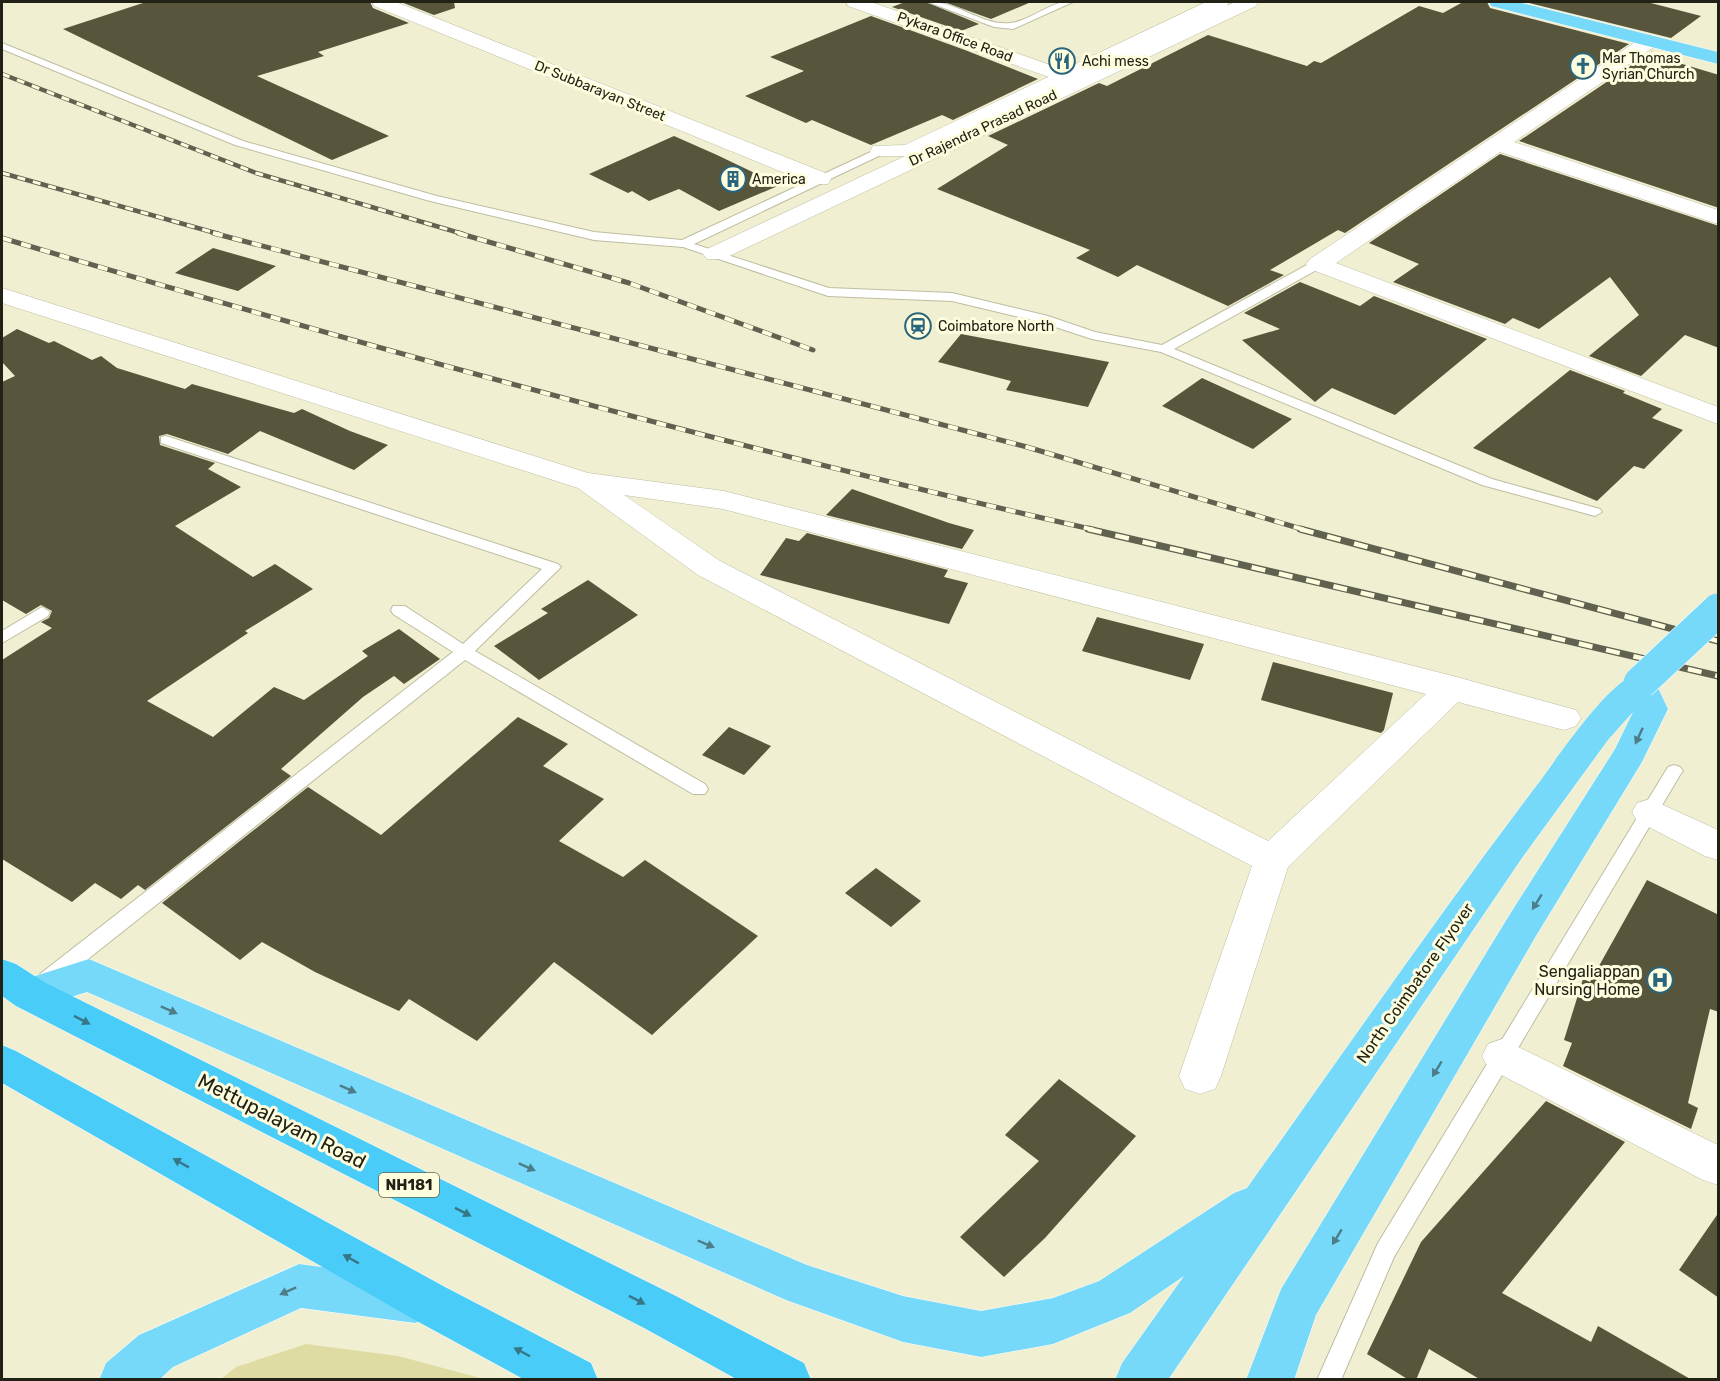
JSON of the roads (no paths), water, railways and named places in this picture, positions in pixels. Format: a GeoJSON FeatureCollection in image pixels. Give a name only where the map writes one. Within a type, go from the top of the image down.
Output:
{"type":"FeatureCollection","features":[{"type":"Feature","properties":{"kind":"highway","name":"Mettupalayam Road"},"geometry":{"type":"LineString","coordinates":[[16,984],[660,1312],[787,1380]]}},
{"type":"Feature","properties":{"kind":"highway"},"geometry":{"type":"LineString","coordinates":[[2,1063],[429,1302],[574,1380]]}},
{"type":"Feature","properties":{"kind":"main road"},"geometry":{"type":"LineString","coordinates":[[1498,2],[1719,58]]}},
{"type":"Feature","properties":{"kind":"main road","name":"North Coimbatore Flyover"},"geometry":{"type":"LineString","coordinates":[[1139,1380],[1509,848],[1596,731],[1640,682],[1719,610]]}},
{"type":"Feature","properties":{"kind":"main road"},"geometry":{"type":"LineString","coordinates":[[1270,1380],[1297,1305],[1523,925],[1630,753],[1652,709],[1640,682]]}},
{"type":"Feature","properties":{"kind":"main road"},"geometry":{"type":"LineString","coordinates":[[16,984],[89,975],[802,1285],[903,1319],[981,1334],[1053,1321],[1114,1297],[1265,1197]]}},
{"type":"Feature","properties":{"kind":"main road"},"geometry":{"type":"LineString","coordinates":[[123,1380],[156,1351],[299,1287],[429,1302]]}},
{"type":"Feature","properties":{"kind":"street","name":"Dr Subbarayan Street"},"geometry":{"type":"LineString","coordinates":[[381,2],[820,179]]}},
{"type":"Feature","properties":{"kind":"street","name":"Pykara Office Road"},"geometry":{"type":"LineString","coordinates":[[855,2],[1061,75]]}},
{"type":"Feature","properties":{"kind":"street"},"geometry":{"type":"LineString","coordinates":[[881,151],[909,151],[1200,2]]}},
{"type":"Feature","properties":{"kind":"street"},"geometry":{"type":"LineString","coordinates":[[1061,75],[1220,2]]}},
{"type":"Feature","properties":{"kind":"street","name":"Dr Rajendra Prasad Road"},"geometry":{"type":"LineString","coordinates":[[715,254],[1249,2]]}},
{"type":"Feature","properties":{"kind":"street"},"geometry":{"type":"LineString","coordinates":[[1318,264],[1650,41]]}},
{"type":"Feature","properties":{"kind":"street"},"geometry":{"type":"LineString","coordinates":[[1498,144],[1719,217]]}},
{"type":"Feature","properties":{"kind":"street"},"geometry":{"type":"LineString","coordinates":[[1318,264],[1719,416]]}},
{"type":"Feature","properties":{"kind":"street"},"geometry":{"type":"LineString","coordinates":[[2,295],[584,481],[724,500],[1453,687],[1564,718]]}},
{"type":"Feature","properties":{"kind":"street"},"geometry":{"type":"LineString","coordinates":[[584,481],[709,568],[1272,860]]}},
{"type":"Feature","properties":{"kind":"street"},"geometry":{"type":"LineString","coordinates":[[1200,1076],[1272,860],[1453,687]]}},
{"type":"Feature","properties":{"kind":"street"},"geometry":{"type":"LineString","coordinates":[[1650,812],[1719,846]]}},
{"type":"Feature","properties":{"kind":"street"},"geometry":{"type":"LineString","coordinates":[[1502,1056],[1719,1166]]}},
{"type":"Feature","properties":{"kind":"lane"},"geometry":{"type":"LineString","coordinates":[[933,2],[997,25],[1013,26],[1068,2]]}},
{"type":"Feature","properties":{"kind":"lane"},"geometry":{"type":"LineString","coordinates":[[2,46],[239,143],[434,199],[594,236],[684,244],[828,292],[952,297],[1044,319],[1092,334],[1164,349],[1487,482],[1595,512]]}},
{"type":"Feature","properties":{"kind":"lane"},"geometry":{"type":"LineString","coordinates":[[684,244],[881,151]]}},
{"type":"Feature","properties":{"kind":"lane"},"geometry":{"type":"LineString","coordinates":[[1164,349],[1318,264]]}},
{"type":"Feature","properties":{"kind":"lane"},"geometry":{"type":"LineString","coordinates":[[16,984],[464,652],[553,567],[166,440]]}},
{"type":"Feature","properties":{"kind":"lane"},"geometry":{"type":"LineString","coordinates":[[399,610],[464,652],[699,789]]}},
{"type":"Feature","properties":{"kind":"lane"},"geometry":{"type":"LineString","coordinates":[[2,638],[42,612]]}},
{"type":"Feature","properties":{"kind":"lane"},"geometry":{"type":"LineString","coordinates":[[1329,1380],[1386,1250],[1674,771]]}},
{"type":"Feature","properties":{"kind":"railway"},"geometry":{"type":"LineString","coordinates":[[2,74],[256,173],[463,234]]}},
{"type":"Feature","properties":{"kind":"railway"},"geometry":{"type":"LineString","coordinates":[[2,173],[219,234]]}},
{"type":"Feature","properties":{"kind":"railway"},"geometry":{"type":"LineString","coordinates":[[213,233],[1027,447],[1305,530]]}},
{"type":"Feature","properties":{"kind":"railway"},"geometry":{"type":"LineString","coordinates":[[458,233],[629,283],[813,350]]}},
{"type":"Feature","properties":{"kind":"railway"},"geometry":{"type":"LineString","coordinates":[[2,238],[273,318],[683,430],[1095,530]]}},
{"type":"Feature","properties":{"kind":"railway"},"geometry":{"type":"LineString","coordinates":[[1088,529],[1718,676]]}},
{"type":"Feature","properties":{"kind":"railway"},"geometry":{"type":"LineString","coordinates":[[1300,529],[1718,641]]}},
{"type":"Feature","properties":{"kind":"place","name":"Achi mess"},"geometry":{"type":"Point","coordinates":[1062,61]}},
{"type":"Feature","properties":{"kind":"place","name":"Mar Thomas Syrian Church"},"geometry":{"type":"Point","coordinates":[1583,66]}},
{"type":"Feature","properties":{"kind":"place","name":"America"},"geometry":{"type":"Point","coordinates":[733,179]}},
{"type":"Feature","properties":{"kind":"place","name":"Coimbatore North"},"geometry":{"type":"Point","coordinates":[918,326]}},
{"type":"Feature","properties":{"kind":"place","name":"Sengaliappan Nursing Home"},"geometry":{"type":"Point","coordinates":[1660,980]}}]}
